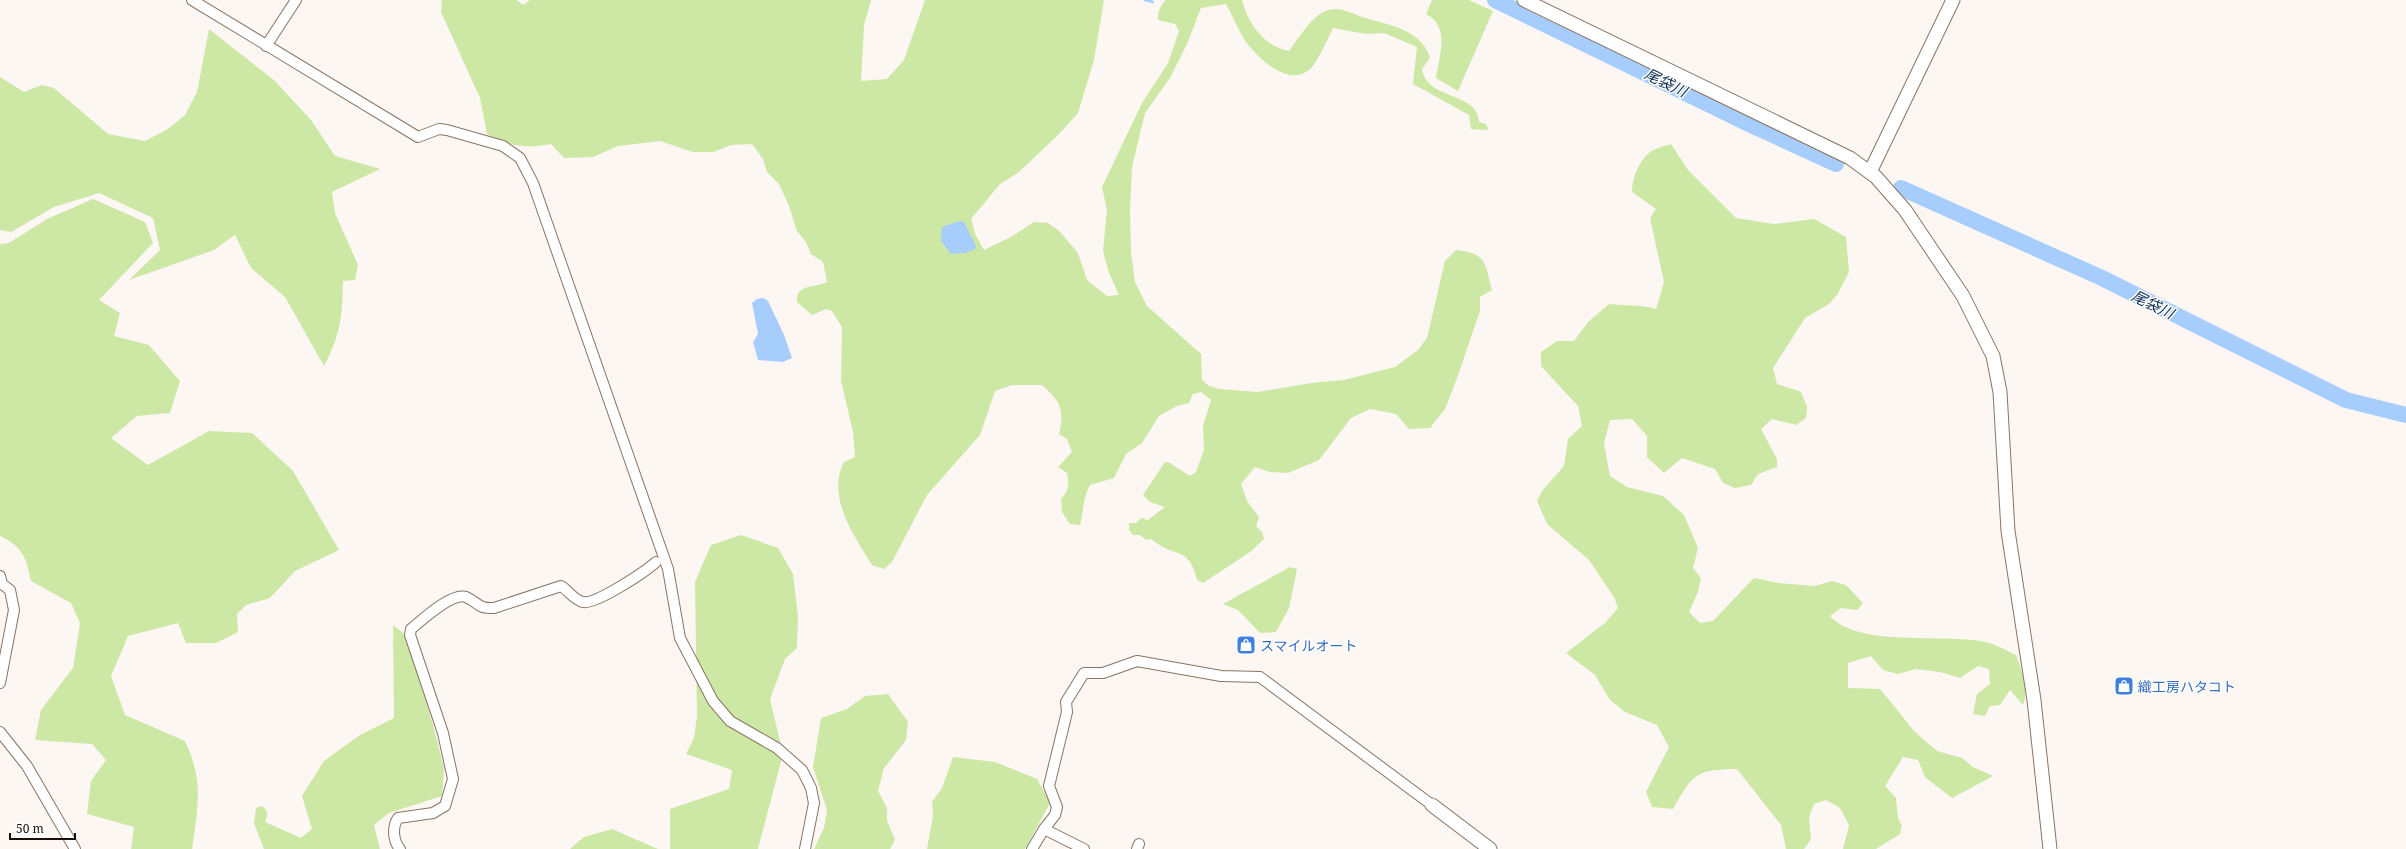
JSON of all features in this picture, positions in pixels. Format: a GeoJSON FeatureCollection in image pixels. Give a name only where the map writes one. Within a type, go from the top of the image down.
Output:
{"type":"FeatureCollection","features":[{"type":"Feature","properties":{"kind":"street"},"geometry":{"type":"LineString","coordinates":[[192,0],[418,137],[440,129],[447,130],[503,146],[520,158],[533,183],[668,570],[680,638],[713,701],[730,721],[778,748],[802,770],[811,788],[814,803],[805,849]]}},
{"type":"Feature","properties":{"kind":"street"},"geometry":{"type":"LineString","coordinates":[[266,46],[296,0]]}},
{"type":"Feature","properties":{"kind":"street"},"geometry":{"type":"LineString","coordinates":[[1524,0],[1850,158],[1870,172],[1886,187],[1905,210],[1953,280],[1981,329],[1993,356],[2000,392],[2008,531],[2034,700],[2050,849]]}},
{"type":"Feature","properties":{"kind":"street"},"geometry":{"type":"LineString","coordinates":[[1870,172],[1952,0]]}},
{"type":"Feature","properties":{"kind":"street"},"geometry":{"type":"LineString","coordinates":[[400,849],[396,844],[394,832],[394,824],[398,818],[434,813],[445,806],[452,779],[443,733],[410,635],[411,629],[432,612],[457,596],[465,597],[482,609],[494,608],[561,586],[571,592],[575,599],[585,602],[603,597],[613,589],[634,580],[656,562]]}},
{"type":"Feature","properties":{"kind":"street"},"geometry":{"type":"LineString","coordinates":[[0,576],[2,584],[10,590],[14,610],[0,683]]}},
{"type":"Feature","properties":{"kind":"street"},"geometry":{"type":"LineString","coordinates":[[1032,849],[1044,829],[1055,815],[1056,806],[1049,786],[1067,712],[1066,702],[1074,687],[1084,673],[1103,673],[1137,661],[1221,676],[1260,678],[1490,849]]}},
{"type":"Feature","properties":{"kind":"street"},"geometry":{"type":"LineString","coordinates":[[0,732],[27,766],[75,849]]}},
{"type":"Feature","properties":{"kind":"street"},"geometry":{"type":"LineString","coordinates":[[1044,829],[1077,848]]}},
{"type":"Feature","properties":{"kind":"green space"},"geometry":{"type":"Polygon","coordinates":[[[442,0],[517,0],[523,5],[530,0],[871,0],[864,25],[861,81],[887,79],[904,60],[925,0],[1104,0],[1094,60],[1078,113],[1060,133],[1019,172],[1000,184],[971,219],[975,234],[984,250],[1011,237],[1034,222],[1048,223],[1059,231],[1078,253],[1087,280],[1107,296],[1119,295],[1109,273],[1103,251],[1107,210],[1102,187],[1142,103],[1168,63],[1179,31],[1175,24],[1158,20],[1161,6],[1164,2],[1166,0],[1242,0],[1248,17],[1258,33],[1272,45],[1289,51],[1311,22],[1322,12],[1333,9],[1343,10],[1404,30],[1420,41],[1426,48],[1430,58],[1422,69],[1426,79],[1442,92],[1470,105],[1476,112],[1479,122],[1486,124],[1489,130],[1471,129],[1469,115],[1413,84],[1417,47],[1384,33],[1366,34],[1333,28],[1319,57],[1312,67],[1301,74],[1292,75],[1283,73],[1274,68],[1258,56],[1246,42],[1226,4],[1201,8],[1187,44],[1170,78],[1145,113],[1132,167],[1130,211],[1131,252],[1135,282],[1147,306],[1201,354],[1202,380],[1209,386],[1219,389],[1258,392],[1311,383],[1344,380],[1395,367],[1418,350],[1427,338],[1445,261],[1456,250],[1474,254],[1483,261],[1486,266],[1492,290],[1480,297],[1480,311],[1456,381],[1445,409],[1430,428],[1409,429],[1396,414],[1370,409],[1351,418],[1319,460],[1288,473],[1270,472],[1255,467],[1241,484],[1247,501],[1259,517],[1256,526],[1262,532],[1264,539],[1250,552],[1203,583],[1197,580],[1194,569],[1185,557],[1167,549],[1151,539],[1146,540],[1140,535],[1133,535],[1129,530],[1129,523],[1136,523],[1141,518],[1148,520],[1165,507],[1150,502],[1143,495],[1165,462],[1170,463],[1190,476],[1196,472],[1204,450],[1203,426],[1211,400],[1201,392],[1193,394],[1189,403],[1177,406],[1159,416],[1142,443],[1126,454],[1114,478],[1090,485],[1084,500],[1080,525],[1070,524],[1062,512],[1061,499],[1067,490],[1068,481],[1067,473],[1058,467],[1072,452],[1067,439],[1059,434],[1061,425],[1060,406],[1042,385],[1012,385],[995,391],[980,435],[927,495],[892,562],[884,569],[872,565],[850,529],[840,502],[838,488],[839,475],[844,462],[855,457],[853,432],[841,381],[842,327],[832,311],[826,309],[812,315],[797,302],[797,296],[803,289],[827,282],[823,262],[811,254],[806,242],[797,231],[789,206],[779,184],[767,172],[763,159],[752,144],[731,145],[713,152],[693,152],[660,141],[618,146],[593,157],[564,158],[551,144],[525,146],[510,144],[495,138],[487,134],[480,98],[441,12],[442,0]]]}},
{"type":"Feature","properties":{"kind":"green space"},"geometry":{"type":"Polygon","coordinates":[[[1432,0],[1469,0],[1493,11],[1458,91],[1436,78],[1442,43],[1439,26],[1426,14],[1432,0]]]}},
{"type":"Feature","properties":{"kind":"green space"},"geometry":{"type":"Polygon","coordinates":[[[209,29],[275,81],[311,120],[335,156],[380,169],[332,192],[335,213],[358,265],[355,280],[343,281],[340,325],[330,355],[324,366],[285,297],[251,268],[235,235],[214,250],[129,280],[160,250],[153,218],[99,193],[54,207],[11,232],[0,230],[0,77],[24,92],[42,85],[54,88],[108,134],[145,141],[168,129],[185,115],[197,92],[209,29]]]}},
{"type":"Feature","properties":{"kind":"green space"},"geometry":{"type":"Polygon","coordinates":[[[1671,144],[1688,170],[1736,218],[1774,224],[1814,219],[1846,237],[1849,272],[1837,295],[1829,304],[1805,318],[1773,368],[1777,384],[1801,392],[1807,407],[1806,418],[1796,425],[1772,419],[1761,429],[1777,459],[1777,467],[1758,474],[1751,485],[1735,488],[1723,483],[1715,469],[1682,458],[1664,473],[1647,457],[1647,436],[1632,419],[1610,420],[1604,443],[1610,476],[1627,487],[1663,496],[1684,515],[1698,548],[1693,568],[1701,578],[1698,592],[1689,612],[1700,623],[1713,621],[1754,578],[1778,583],[1815,586],[1832,581],[1846,585],[1863,603],[1857,610],[1841,608],[1830,616],[1843,626],[1861,632],[1881,636],[1968,640],[1989,643],[2016,655],[2022,674],[2025,686],[2025,699],[2023,705],[2010,690],[2000,705],[1990,706],[1985,716],[1973,714],[1977,694],[1990,684],[1989,669],[1978,666],[1960,678],[1940,672],[1916,669],[1898,674],[1883,670],[1871,656],[1848,663],[1848,688],[1880,689],[1915,732],[1937,751],[1962,758],[1973,767],[1993,776],[1952,798],[1925,777],[1918,760],[1903,757],[1885,786],[1896,798],[1898,818],[1902,826],[1900,834],[1876,849],[1843,849],[1849,825],[1840,808],[1826,800],[1814,804],[1809,817],[1811,839],[1804,849],[1786,849],[1781,825],[1737,769],[1712,771],[1697,776],[1691,781],[1673,809],[1652,807],[1646,792],[1669,747],[1657,725],[1625,712],[1610,700],[1595,675],[1566,653],[1605,623],[1618,608],[1614,597],[1589,560],[1547,524],[1537,501],[1542,491],[1564,466],[1568,439],[1582,426],[1578,406],[1541,366],[1541,352],[1557,341],[1574,341],[1588,322],[1609,304],[1650,307],[1656,309],[1664,282],[1650,218],[1656,209],[1632,192],[1632,187],[1637,170],[1646,156],[1655,149],[1671,144]]]}},
{"type":"Feature","properties":{"kind":"green space"},"geometry":{"type":"Polygon","coordinates":[[[93,199],[145,222],[153,243],[99,300],[120,313],[114,336],[149,345],[180,381],[170,413],[137,416],[111,438],[148,465],[209,431],[252,433],[293,471],[339,550],[295,571],[270,598],[246,605],[237,614],[238,632],[216,643],[186,643],[178,623],[128,636],[111,676],[125,715],[185,741],[195,769],[198,794],[192,849],[131,849],[134,827],[87,814],[91,781],[106,760],[92,744],[35,740],[41,710],[73,668],[80,623],[71,603],[31,581],[25,559],[19,549],[14,544],[0,536],[0,244],[9,243],[47,219],[93,199]]]}},
{"type":"Feature","properties":{"kind":"green space"},"geometry":{"type":"Polygon","coordinates":[[[741,535],[778,548],[793,574],[798,616],[797,648],[785,659],[770,699],[783,754],[758,849],[670,849],[670,809],[729,789],[732,770],[686,754],[694,738],[697,716],[695,582],[711,545],[741,535]]]}},
{"type":"Feature","properties":{"kind":"green space"},"geometry":{"type":"Polygon","coordinates":[[[1290,567],[1297,569],[1289,608],[1276,632],[1260,633],[1238,610],[1223,604],[1290,567]]]}},
{"type":"Feature","properties":{"kind":"green space"},"geometry":{"type":"Polygon","coordinates":[[[393,625],[407,636],[434,729],[444,768],[442,796],[389,813],[374,825],[380,849],[264,849],[254,823],[256,808],[262,806],[267,811],[265,822],[301,838],[312,829],[302,796],[324,761],[360,735],[394,718],[393,625]]]}},
{"type":"Feature","properties":{"kind":"green space"},"geometry":{"type":"Polygon","coordinates":[[[888,694],[908,722],[906,740],[884,768],[878,791],[887,808],[887,820],[895,840],[890,849],[814,849],[824,828],[827,810],[813,767],[821,718],[847,709],[865,696],[888,694]]]}},
{"type":"Feature","properties":{"kind":"green space"},"geometry":{"type":"Polygon","coordinates":[[[953,757],[995,762],[1037,779],[1050,803],[1025,849],[927,849],[933,816],[932,802],[942,788],[953,757]]]}},
{"type":"Feature","properties":{"kind":"green space"},"geometry":{"type":"Polygon","coordinates":[[[612,829],[658,849],[570,849],[584,837],[612,829]]]}},
{"type":"Feature","properties":{"kind":"water"},"geometry":{"type":"Polygon","coordinates":[[[960,221],[964,222],[976,246],[975,249],[965,253],[951,254],[941,241],[942,227],[960,221]]]}},
{"type":"Feature","properties":{"kind":"water"},"geometry":{"type":"Polygon","coordinates":[[[763,298],[768,301],[784,335],[792,358],[783,362],[758,360],[753,342],[758,334],[752,303],[757,299],[763,298]]]}},
{"type":"Feature","properties":{"kind":"waterway"},"geometry":{"type":"LineString","coordinates":[[1145,0],[1153,2]]}},
{"type":"Feature","properties":{"kind":"waterway","name":"尾袋川"},"geometry":{"type":"LineString","coordinates":[[1495,0],[1751,125],[1836,164]]}},
{"type":"Feature","properties":{"kind":"waterway","name":"尾袋川"},"geometry":{"type":"LineString","coordinates":[[1901,188],[2102,278],[2346,400],[2406,415]]}},
{"type":"Feature","properties":{"kind":"place","name":"スマイルオート"},"geometry":{"type":"Point","coordinates":[1246,645]}},
{"type":"Feature","properties":{"kind":"place","name":"織工房ハタコト"},"geometry":{"type":"Point","coordinates":[2124,686]}}]}
